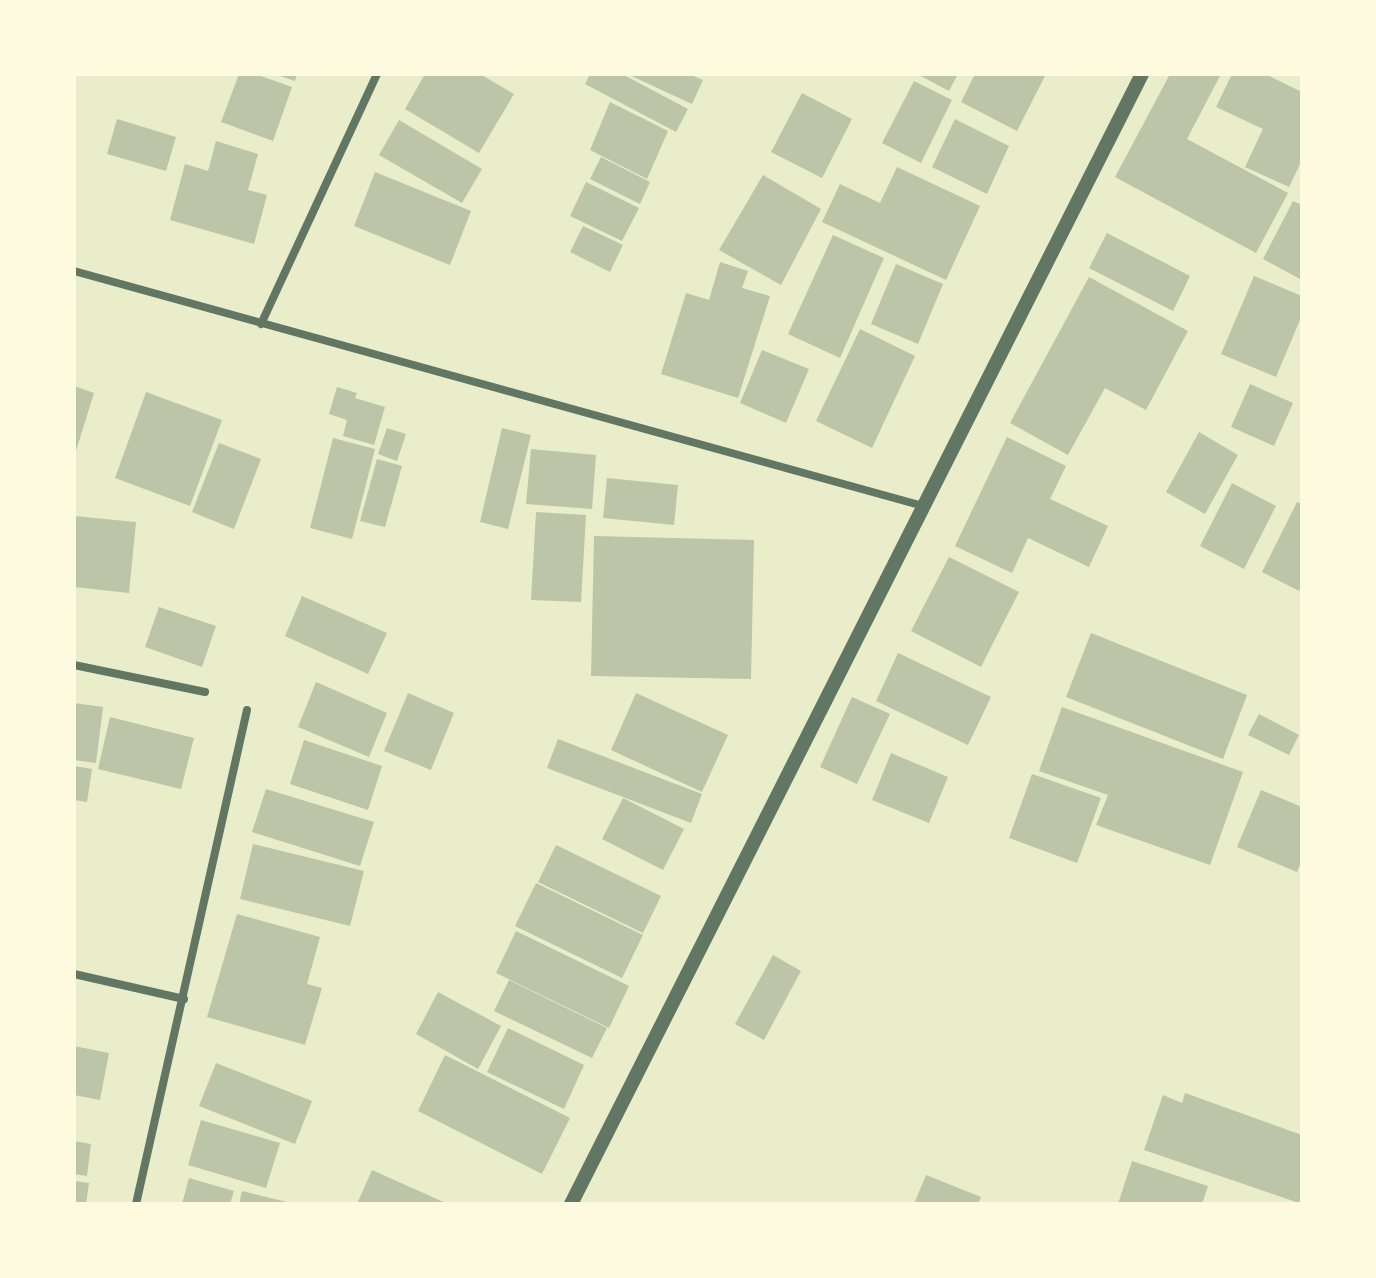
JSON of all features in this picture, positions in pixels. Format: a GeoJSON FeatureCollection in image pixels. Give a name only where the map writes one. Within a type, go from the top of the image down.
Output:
{"type":"FeatureCollection","features":[{"type":"Feature","properties":{"kind":"street"},"geometry":{"type":"LineString","coordinates":[[261,324],[377,74]]}},
{"type":"Feature","properties":{"kind":"street"},"geometry":{"type":"LineString","coordinates":[[571,1204],[1142,74]]}},
{"type":"Feature","properties":{"kind":"street"},"geometry":{"type":"LineString","coordinates":[[74,271],[923,506]]}},
{"type":"Feature","properties":{"kind":"street"},"geometry":{"type":"LineString","coordinates":[[74,665],[205,692]]}},
{"type":"Feature","properties":{"kind":"street"},"geometry":{"type":"LineString","coordinates":[[136,1204],[247,710]]}},
{"type":"Feature","properties":{"kind":"street"},"geometry":{"type":"LineString","coordinates":[[74,974],[184,999]]}},
{"type":"Feature","properties":{"kind":"building"},"geometry":{"type":"Polygon","coordinates":[[[239,74],[255,74],[292,87],[273,141],[221,122],[239,74]]]}},
{"type":"Feature","properties":{"kind":"building"},"geometry":{"type":"Polygon","coordinates":[[[274,74],[297,74],[295,81],[274,74]]]}},
{"type":"Feature","properties":{"kind":"building"},"geometry":{"type":"Polygon","coordinates":[[[425,74],[480,74],[514,94],[479,153],[405,109],[425,74]]]}},
{"type":"Feature","properties":{"kind":"building"},"geometry":{"type":"Polygon","coordinates":[[[590,74],[622,74],[688,109],[676,132],[585,84],[590,74]]]}},
{"type":"Feature","properties":{"kind":"building"},"geometry":{"type":"Polygon","coordinates":[[[627,74],[689,74],[703,80],[692,104],[627,74]]]}},
{"type":"Feature","properties":{"kind":"building"},"geometry":{"type":"Polygon","coordinates":[[[917,74],[958,74],[949,91],[917,74]]]}},
{"type":"Feature","properties":{"kind":"building"},"geometry":{"type":"Polygon","coordinates":[[[975,74],[1046,74],[1017,131],[961,102],[975,74]]]}},
{"type":"Feature","properties":{"kind":"building"},"geometry":{"type":"Polygon","coordinates":[[[1170,74],[1221,74],[1187,139],[1288,193],[1256,253],[1115,177],[1170,74]]]}},
{"type":"Feature","properties":{"kind":"building"},"geometry":{"type":"Polygon","coordinates":[[[1232,74],[1265,74],[1302,92],[1302,160],[1289,187],[1245,167],[1263,129],[1216,107],[1232,74]]]}},
{"type":"Feature","properties":{"kind":"building"},"geometry":{"type":"Polygon","coordinates":[[[914,81],[952,100],[921,163],[882,143],[914,81]]]}},
{"type":"Feature","properties":{"kind":"building"},"geometry":{"type":"Polygon","coordinates":[[[802,93],[852,119],[822,178],[771,152],[802,93]]]}},
{"type":"Feature","properties":{"kind":"building"},"geometry":{"type":"Polygon","coordinates":[[[610,102],[668,131],[647,179],[590,150],[610,102]]]}},
{"type":"Feature","properties":{"kind":"building"},"geometry":{"type":"Polygon","coordinates":[[[117,119],[176,137],[166,171],[107,154],[117,119]]]}},
{"type":"Feature","properties":{"kind":"building"},"geometry":{"type":"Polygon","coordinates":[[[955,119],[1009,146],[987,194],[932,167],[955,119]]]}},
{"type":"Feature","properties":{"kind":"building"},"geometry":{"type":"Polygon","coordinates":[[[399,120],[482,169],[462,203],[379,155],[399,120]]]}},
{"type":"Feature","properties":{"kind":"building"},"geometry":{"type":"Polygon","coordinates":[[[216,141],[258,154],[248,190],[267,195],[254,244],[170,220],[185,164],[208,171],[216,141]]]}},
{"type":"Feature","properties":{"kind":"building"},"geometry":{"type":"Polygon","coordinates":[[[601,157],[650,182],[640,204],[590,179],[601,157]]]}},
{"type":"Feature","properties":{"kind":"building"},"geometry":{"type":"Polygon","coordinates":[[[897,167],[980,206],[946,280],[822,222],[840,184],[880,203],[897,167]]]}},
{"type":"Feature","properties":{"kind":"building"},"geometry":{"type":"Polygon","coordinates":[[[375,172],[471,211],[450,265],[354,226],[375,172]]]}},
{"type":"Feature","properties":{"kind":"building"},"geometry":{"type":"Polygon","coordinates":[[[763,175],[821,209],[781,285],[719,250],[763,175]]]}},
{"type":"Feature","properties":{"kind":"building"},"geometry":{"type":"Polygon","coordinates":[[[586,182],[639,208],[622,241],[570,216],[586,182]]]}},
{"type":"Feature","properties":{"kind":"building"},"geometry":{"type":"Polygon","coordinates":[[[1293,201],[1302,205],[1302,280],[1263,259],[1293,201]]]}},
{"type":"Feature","properties":{"kind":"building"},"geometry":{"type":"Polygon","coordinates":[[[583,226],[623,245],[610,272],[570,252],[583,226]]]}},
{"type":"Feature","properties":{"kind":"building"},"geometry":{"type":"Polygon","coordinates":[[[1107,233],[1190,276],[1173,311],[1089,268],[1107,233]]]}},
{"type":"Feature","properties":{"kind":"building"},"geometry":{"type":"Polygon","coordinates":[[[833,235],[884,258],[840,358],[788,334],[833,235]]]}},
{"type":"Feature","properties":{"kind":"building"},"geometry":{"type":"Polygon","coordinates":[[[720,262],[748,271],[742,288],[770,296],[738,398],[661,374],[686,293],[709,300],[720,262]]]}},
{"type":"Feature","properties":{"kind":"building"},"geometry":{"type":"Polygon","coordinates":[[[896,264],[943,284],[918,344],[871,324],[896,264]]]}},
{"type":"Feature","properties":{"kind":"building"},"geometry":{"type":"Polygon","coordinates":[[[1254,276],[1302,296],[1302,315],[1276,377],[1221,354],[1254,276]]]}},
{"type":"Feature","properties":{"kind":"building"},"geometry":{"type":"Polygon","coordinates":[[[1089,277],[1188,331],[1146,410],[1105,388],[1068,455],[1010,423],[1089,277]]]}},
{"type":"Feature","properties":{"kind":"building"},"geometry":{"type":"Polygon","coordinates":[[[860,329],[915,356],[872,448],[816,421],[860,329]]]}},
{"type":"Feature","properties":{"kind":"building"},"geometry":{"type":"Polygon","coordinates":[[[762,350],[809,369],[786,423],[740,403],[762,350]]]}},
{"type":"Feature","properties":{"kind":"building"},"geometry":{"type":"Polygon","coordinates":[[[1250,384],[1293,403],[1274,446],[1231,427],[1250,384]]]}},
{"type":"Feature","properties":{"kind":"building"},"geometry":{"type":"Polygon","coordinates":[[[74,386],[94,393],[75,454],[74,453],[74,386]]]}},
{"type":"Feature","properties":{"kind":"building"},"geometry":{"type":"Polygon","coordinates":[[[337,387],[357,393],[355,398],[385,407],[374,445],[343,436],[347,420],[329,414],[337,387]]]}},
{"type":"Feature","properties":{"kind":"building"},"geometry":{"type":"Polygon","coordinates":[[[146,392],[222,420],[190,506],[115,478],[146,392]]]}},
{"type":"Feature","properties":{"kind":"building"},"geometry":{"type":"Polygon","coordinates":[[[387,428],[406,434],[397,461],[378,454],[387,428]]]}},
{"type":"Feature","properties":{"kind":"building"},"geometry":{"type":"Polygon","coordinates":[[[502,428],[531,435],[508,529],[480,522],[502,428]]]}},
{"type":"Feature","properties":{"kind":"building"},"geometry":{"type":"Polygon","coordinates":[[[1199,432],[1238,455],[1205,514],[1166,492],[1199,432]]]}},
{"type":"Feature","properties":{"kind":"building"},"geometry":{"type":"Polygon","coordinates":[[[1007,437],[1066,466],[1050,499],[1108,526],[1089,567],[1028,538],[1012,573],[955,546],[1007,437]]]}},
{"type":"Feature","properties":{"kind":"building"},"geometry":{"type":"Polygon","coordinates":[[[333,438],[375,449],[352,539],[310,528],[333,438]]]}},
{"type":"Feature","properties":{"kind":"building"},"geometry":{"type":"Polygon","coordinates":[[[219,443],[261,459],[234,529],[192,512],[219,443]]]}},
{"type":"Feature","properties":{"kind":"building"},"geometry":{"type":"Polygon","coordinates":[[[531,449],[596,455],[592,509],[526,504],[531,449]]]}},
{"type":"Feature","properties":{"kind":"building"},"geometry":{"type":"Polygon","coordinates":[[[377,459],[402,466],[385,527],[360,521],[377,459]]]}},
{"type":"Feature","properties":{"kind":"building"},"geometry":{"type":"Polygon","coordinates":[[[607,478],[678,485],[674,525],[603,518],[607,478]]]}},
{"type":"Feature","properties":{"kind":"building"},"geometry":{"type":"Polygon","coordinates":[[[1232,483],[1276,506],[1244,569],[1200,546],[1232,483]]]}},
{"type":"Feature","properties":{"kind":"building"},"geometry":{"type":"Polygon","coordinates":[[[1297,502],[1302,504],[1302,585],[1299,591],[1262,572],[1297,502]]]}},
{"type":"Feature","properties":{"kind":"building"},"geometry":{"type":"Polygon","coordinates":[[[536,512],[586,515],[581,602],[531,600],[536,512]]]}},
{"type":"Feature","properties":{"kind":"building"},"geometry":{"type":"Polygon","coordinates":[[[74,516],[136,522],[129,593],[74,587],[74,516]]]}},
{"type":"Feature","properties":{"kind":"building"},"geometry":{"type":"Polygon","coordinates":[[[594,536],[754,540],[751,679],[591,676],[594,536]]]}},
{"type":"Feature","properties":{"kind":"building"},"geometry":{"type":"Polygon","coordinates":[[[949,557],[1019,592],[981,667],[911,631],[949,557]]]}},
{"type":"Feature","properties":{"kind":"building"},"geometry":{"type":"Polygon","coordinates":[[[302,596],[387,633],[368,674],[285,636],[302,596]]]}},
{"type":"Feature","properties":{"kind":"building"},"geometry":{"type":"Polygon","coordinates":[[[159,607],[216,626],[202,667],[145,647],[159,607]]]}},
{"type":"Feature","properties":{"kind":"building"},"geometry":{"type":"Polygon","coordinates":[[[1091,633],[1247,695],[1223,759],[1066,697],[1091,633]]]}},
{"type":"Feature","properties":{"kind":"building"},"geometry":{"type":"Polygon","coordinates":[[[898,653],[991,697],[968,745],[876,701],[898,653]]]}},
{"type":"Feature","properties":{"kind":"building"},"geometry":{"type":"Polygon","coordinates":[[[316,682],[387,713],[369,757],[298,727],[316,682]]]}},
{"type":"Feature","properties":{"kind":"building"},"geometry":{"type":"Polygon","coordinates":[[[408,693],[454,713],[431,770],[384,751],[408,693]]]}},
{"type":"Feature","properties":{"kind":"building"},"geometry":{"type":"Polygon","coordinates":[[[636,693],[728,735],[702,792],[611,750],[636,693]]]}},
{"type":"Feature","properties":{"kind":"building"},"geometry":{"type":"Polygon","coordinates":[[[852,697],[890,714],[857,784],[820,767],[852,697]]]}},
{"type":"Feature","properties":{"kind":"building"},"geometry":{"type":"Polygon","coordinates":[[[74,703],[103,707],[96,763],[74,760],[74,703]]]}},
{"type":"Feature","properties":{"kind":"building"},"geometry":{"type":"Polygon","coordinates":[[[1062,707],[1243,772],[1210,865],[1096,825],[1108,795],[1039,771],[1062,707]]]}},
{"type":"Feature","properties":{"kind":"building"},"geometry":{"type":"Polygon","coordinates":[[[1259,714],[1299,735],[1289,755],[1248,735],[1259,714]]]}},
{"type":"Feature","properties":{"kind":"building"},"geometry":{"type":"Polygon","coordinates":[[[110,717],[194,738],[181,789],[98,769],[110,717]]]}},
{"type":"Feature","properties":{"kind":"building"},"geometry":{"type":"Polygon","coordinates":[[[558,739],[702,794],[691,823],[547,768],[558,739]]]}},
{"type":"Feature","properties":{"kind":"building"},"geometry":{"type":"Polygon","coordinates":[[[304,740],[382,766],[368,810],[290,784],[304,740]]]}},
{"type":"Feature","properties":{"kind":"building"},"geometry":{"type":"Polygon","coordinates":[[[891,753],[948,777],[929,823],[872,800],[891,753]]]}},
{"type":"Feature","properties":{"kind":"building"},"geometry":{"type":"Polygon","coordinates":[[[74,766],[92,769],[87,802],[74,800],[74,766]]]}},
{"type":"Feature","properties":{"kind":"building"},"geometry":{"type":"Polygon","coordinates":[[[1032,774],[1101,798],[1077,863],[1009,838],[1032,774]]]}},
{"type":"Feature","properties":{"kind":"building"},"geometry":{"type":"Polygon","coordinates":[[[266,789],[374,822],[360,866],[252,832],[266,789]]]}},
{"type":"Feature","properties":{"kind":"building"},"geometry":{"type":"Polygon","coordinates":[[[1261,790],[1302,807],[1302,860],[1297,872],[1237,847],[1261,790]]]}},
{"type":"Feature","properties":{"kind":"building"},"geometry":{"type":"Polygon","coordinates":[[[623,798],[684,829],[663,870],[602,839],[623,798]]]}},
{"type":"Feature","properties":{"kind":"building"},"geometry":{"type":"Polygon","coordinates":[[[253,844],[364,871],[350,926],[240,899],[253,844]]]}},
{"type":"Feature","properties":{"kind":"building"},"geometry":{"type":"Polygon","coordinates":[[[556,845],[661,896],[643,933],[538,882],[556,845]]]}},
{"type":"Feature","properties":{"kind":"building"},"geometry":{"type":"Polygon","coordinates":[[[536,883],[643,935],[622,978],[515,926],[536,883]]]}},
{"type":"Feature","properties":{"kind":"building"},"geometry":{"type":"Polygon","coordinates":[[[237,914],[320,937],[307,984],[322,988],[305,1045],[207,1017],[237,914]]]}},
{"type":"Feature","properties":{"kind":"building"},"geometry":{"type":"Polygon","coordinates":[[[516,931],[629,986],[609,1028],[496,973],[516,931]]]}},
{"type":"Feature","properties":{"kind":"building"},"geometry":{"type":"Polygon","coordinates":[[[773,955],[801,971],[764,1040],[735,1024],[773,955]]]}},
{"type":"Feature","properties":{"kind":"building"},"geometry":{"type":"Polygon","coordinates":[[[509,980],[607,1028],[592,1058],[494,1011],[509,980]]]}},
{"type":"Feature","properties":{"kind":"building"},"geometry":{"type":"Polygon","coordinates":[[[438,992],[501,1026],[478,1069],[416,1034],[438,992]]]}},
{"type":"Feature","properties":{"kind":"building"},"geometry":{"type":"Polygon","coordinates":[[[508,1028],[584,1065],[564,1109],[487,1072],[508,1028]]]}},
{"type":"Feature","properties":{"kind":"building"},"geometry":{"type":"Polygon","coordinates":[[[74,1046],[109,1053],[100,1100],[74,1095],[74,1046]]]}},
{"type":"Feature","properties":{"kind":"building"},"geometry":{"type":"Polygon","coordinates":[[[445,1055],[570,1118],[542,1174],[418,1111],[445,1055]]]}},
{"type":"Feature","properties":{"kind":"building"},"geometry":{"type":"Polygon","coordinates":[[[216,1063],[312,1101],[295,1144],[199,1106],[216,1063]]]}},
{"type":"Feature","properties":{"kind":"building"},"geometry":{"type":"Polygon","coordinates":[[[1185,1093],[1302,1135],[1302,1204],[1144,1150],[1163,1095],[1182,1103],[1185,1093]]]}},
{"type":"Feature","properties":{"kind":"building"},"geometry":{"type":"Polygon","coordinates":[[[201,1120],[280,1143],[266,1188],[188,1165],[201,1120]]]}},
{"type":"Feature","properties":{"kind":"building"},"geometry":{"type":"Polygon","coordinates":[[[74,1141],[91,1144],[87,1176],[74,1174],[74,1141]]]}},
{"type":"Feature","properties":{"kind":"building"},"geometry":{"type":"Polygon","coordinates":[[[1132,1161],[1208,1186],[1202,1204],[1118,1204],[1132,1161]]]}},
{"type":"Feature","properties":{"kind":"building"},"geometry":{"type":"Polygon","coordinates":[[[372,1170],[448,1204],[357,1204],[372,1170]]]}},
{"type":"Feature","properties":{"kind":"building"},"geometry":{"type":"Polygon","coordinates":[[[926,1175],[981,1197],[978,1204],[914,1204],[926,1175]]]}},
{"type":"Feature","properties":{"kind":"building"},"geometry":{"type":"Polygon","coordinates":[[[189,1178],[234,1191],[230,1204],[182,1204],[189,1178]]]}},
{"type":"Feature","properties":{"kind":"building"},"geometry":{"type":"Polygon","coordinates":[[[74,1181],[89,1183],[86,1204],[74,1204],[74,1181]]]}},
{"type":"Feature","properties":{"kind":"building"},"geometry":{"type":"Polygon","coordinates":[[[242,1191],[291,1203],[291,1204],[239,1204],[242,1191]]]}}]}
